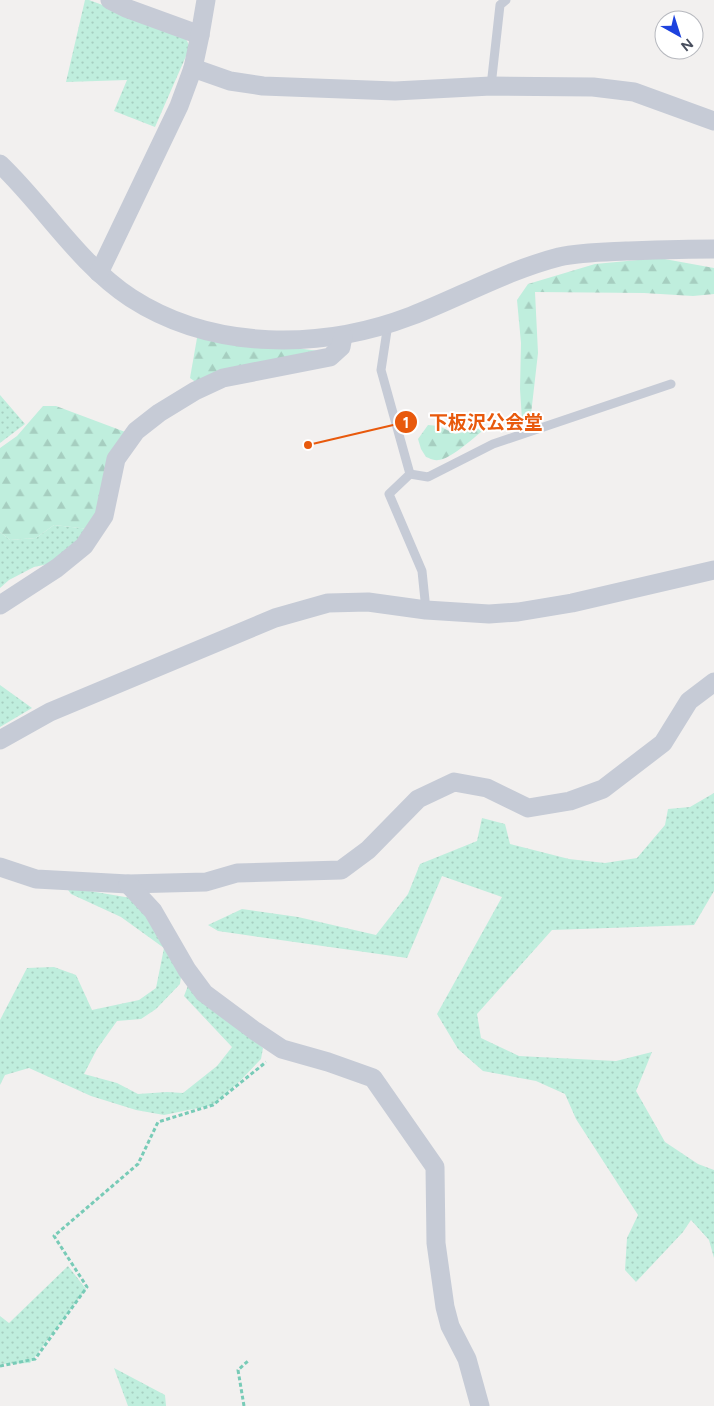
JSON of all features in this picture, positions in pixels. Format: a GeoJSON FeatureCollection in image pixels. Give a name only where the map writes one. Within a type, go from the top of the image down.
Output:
{"type":"FeatureCollection","features":[{"type":"Feature","properties":{"kind":"street"},"geometry":{"type":"LineString","coordinates":[[110,0],[126,8],[200,35]]}},
{"type":"Feature","properties":{"kind":"street"},"geometry":{"type":"LineString","coordinates":[[99,273],[179,106],[193,68],[206,0]]}},
{"type":"Feature","properties":{"kind":"street"},"geometry":{"type":"LineString","coordinates":[[193,68],[230,81],[263,86],[395,91],[491,86],[593,87],[634,92],[714,121]]}},
{"type":"Feature","properties":{"kind":"street"},"geometry":{"type":"LineString","coordinates":[[0,164],[14,177],[83,258],[132,299],[184,325],[240,337],[290,339],[342,336],[410,316],[536,264],[561,257],[597,252],[714,249]]}},
{"type":"Feature","properties":{"kind":"street"},"geometry":{"type":"LineString","coordinates":[[0,605],[57,568],[84,546],[104,516],[116,459],[136,431],[159,413],[195,391],[223,378],[330,357],[341,347],[342,336]]}},
{"type":"Feature","properties":{"kind":"street"},"geometry":{"type":"LineString","coordinates":[[0,740],[50,712],[276,618],[328,603],[368,602],[426,610],[489,614],[518,612],[572,603],[714,570]]}},
{"type":"Feature","properties":{"kind":"street"},"geometry":{"type":"LineString","coordinates":[[0,867],[36,879],[128,884],[206,882],[237,873],[340,870],[368,850],[418,799],[454,782],[487,788],[528,808],[570,802],[603,789],[663,743],[689,701],[714,682]]}},
{"type":"Feature","properties":{"kind":"street"},"geometry":{"type":"LineString","coordinates":[[128,884],[153,911],[187,970],[204,993],[282,1049],[328,1062],[373,1078],[435,1167],[436,1243],[445,1307],[450,1326],[467,1359],[480,1406]]}},
{"type":"Feature","properties":{"kind":"lane"},"geometry":{"type":"LineString","coordinates":[[491,86],[500,5],[506,0]]}},
{"type":"Feature","properties":{"kind":"lane"},"geometry":{"type":"LineString","coordinates":[[388,323],[381,370],[410,474]]}},
{"type":"Feature","properties":{"kind":"lane"},"geometry":{"type":"LineString","coordinates":[[410,474],[428,477],[492,444],[671,384]]}},
{"type":"Feature","properties":{"kind":"lane"},"geometry":{"type":"LineString","coordinates":[[410,474],[389,494],[422,571],[426,610]]}},
{"type":"Feature","properties":{"kind":"path"},"geometry":{"type":"LineString","coordinates":[[0,1366],[35,1359],[87,1287],[54,1236],[138,1164],[158,1122],[213,1104],[282,1049]]}},
{"type":"Feature","properties":{"kind":"path"},"geometry":{"type":"LineString","coordinates":[[244,1406],[238,1370],[248,1361]]}},
{"type":"Feature","properties":{"kind":"green space"},"geometry":{"type":"Polygon","coordinates":[[[85,0],[184,35],[190,47],[155,127],[114,111],[127,80],[66,82],[85,0]]]}},
{"type":"Feature","properties":{"kind":"green space"},"geometry":{"type":"Polygon","coordinates":[[[659,258],[714,268],[714,294],[693,296],[644,293],[535,292],[538,353],[530,423],[522,420],[520,389],[521,343],[517,300],[528,284],[595,264],[659,258]]]}},
{"type":"Feature","properties":{"kind":"green space"},"geometry":{"type":"Polygon","coordinates":[[[212,337],[319,351],[197,383],[190,378],[197,338],[212,337]]]}},
{"type":"Feature","properties":{"kind":"green space"},"geometry":{"type":"Polygon","coordinates":[[[0,395],[25,424],[0,443],[0,395]]]}},
{"type":"Feature","properties":{"kind":"green space"},"geometry":{"type":"Polygon","coordinates":[[[43,406],[56,406],[128,433],[99,511],[89,529],[54,525],[36,538],[10,540],[0,532],[0,448],[17,436],[43,406]]]}},
{"type":"Feature","properties":{"kind":"green space"},"geometry":{"type":"Polygon","coordinates":[[[428,425],[439,426],[455,434],[487,427],[456,452],[443,459],[433,460],[426,457],[418,439],[428,425]]]}},
{"type":"Feature","properties":{"kind":"green space"},"geometry":{"type":"Polygon","coordinates":[[[54,525],[89,529],[53,563],[34,567],[9,580],[0,588],[0,532],[10,540],[36,538],[54,525]]]}},
{"type":"Feature","properties":{"kind":"green space"},"geometry":{"type":"Polygon","coordinates":[[[0,685],[32,708],[0,727],[0,685]]]}},
{"type":"Feature","properties":{"kind":"green space"},"geometry":{"type":"Polygon","coordinates":[[[714,793],[714,891],[694,925],[552,930],[477,1014],[481,1038],[519,1056],[616,1061],[652,1052],[636,1091],[665,1142],[698,1164],[714,1170],[714,1258],[709,1240],[691,1220],[683,1232],[636,1282],[625,1270],[627,1238],[638,1215],[576,1119],[565,1094],[536,1081],[483,1071],[458,1049],[437,1014],[502,897],[442,876],[407,958],[218,931],[208,925],[242,909],[298,917],[376,935],[408,894],[420,864],[477,841],[482,818],[505,824],[510,844],[569,859],[605,863],[637,858],[665,825],[668,809],[690,807],[714,793]]]}},
{"type":"Feature","properties":{"kind":"green space"},"geometry":{"type":"Polygon","coordinates":[[[66,887],[131,898],[183,962],[180,984],[156,1009],[141,1019],[117,1021],[97,1049],[84,1074],[117,1083],[138,1094],[183,1093],[217,1066],[232,1047],[184,996],[189,983],[263,1048],[261,1059],[213,1105],[164,1115],[136,1110],[91,1096],[29,1068],[5,1075],[0,1085],[0,1020],[27,968],[54,967],[76,975],[92,1010],[139,1000],[156,988],[164,948],[121,917],[71,894],[66,887]]]}},
{"type":"Feature","properties":{"kind":"green space"},"geometry":{"type":"Polygon","coordinates":[[[68,1266],[86,1289],[30,1363],[0,1364],[0,1316],[9,1323],[68,1266]]]}},
{"type":"Feature","properties":{"kind":"green space"},"geometry":{"type":"Polygon","coordinates":[[[114,1368],[165,1395],[166,1406],[128,1406],[114,1368]]]}},
{"type":"Feature","properties":{"kind":"place","name":"下板沢公会堂"},"geometry":{"type":"Point","coordinates":[308,445]}}]}
